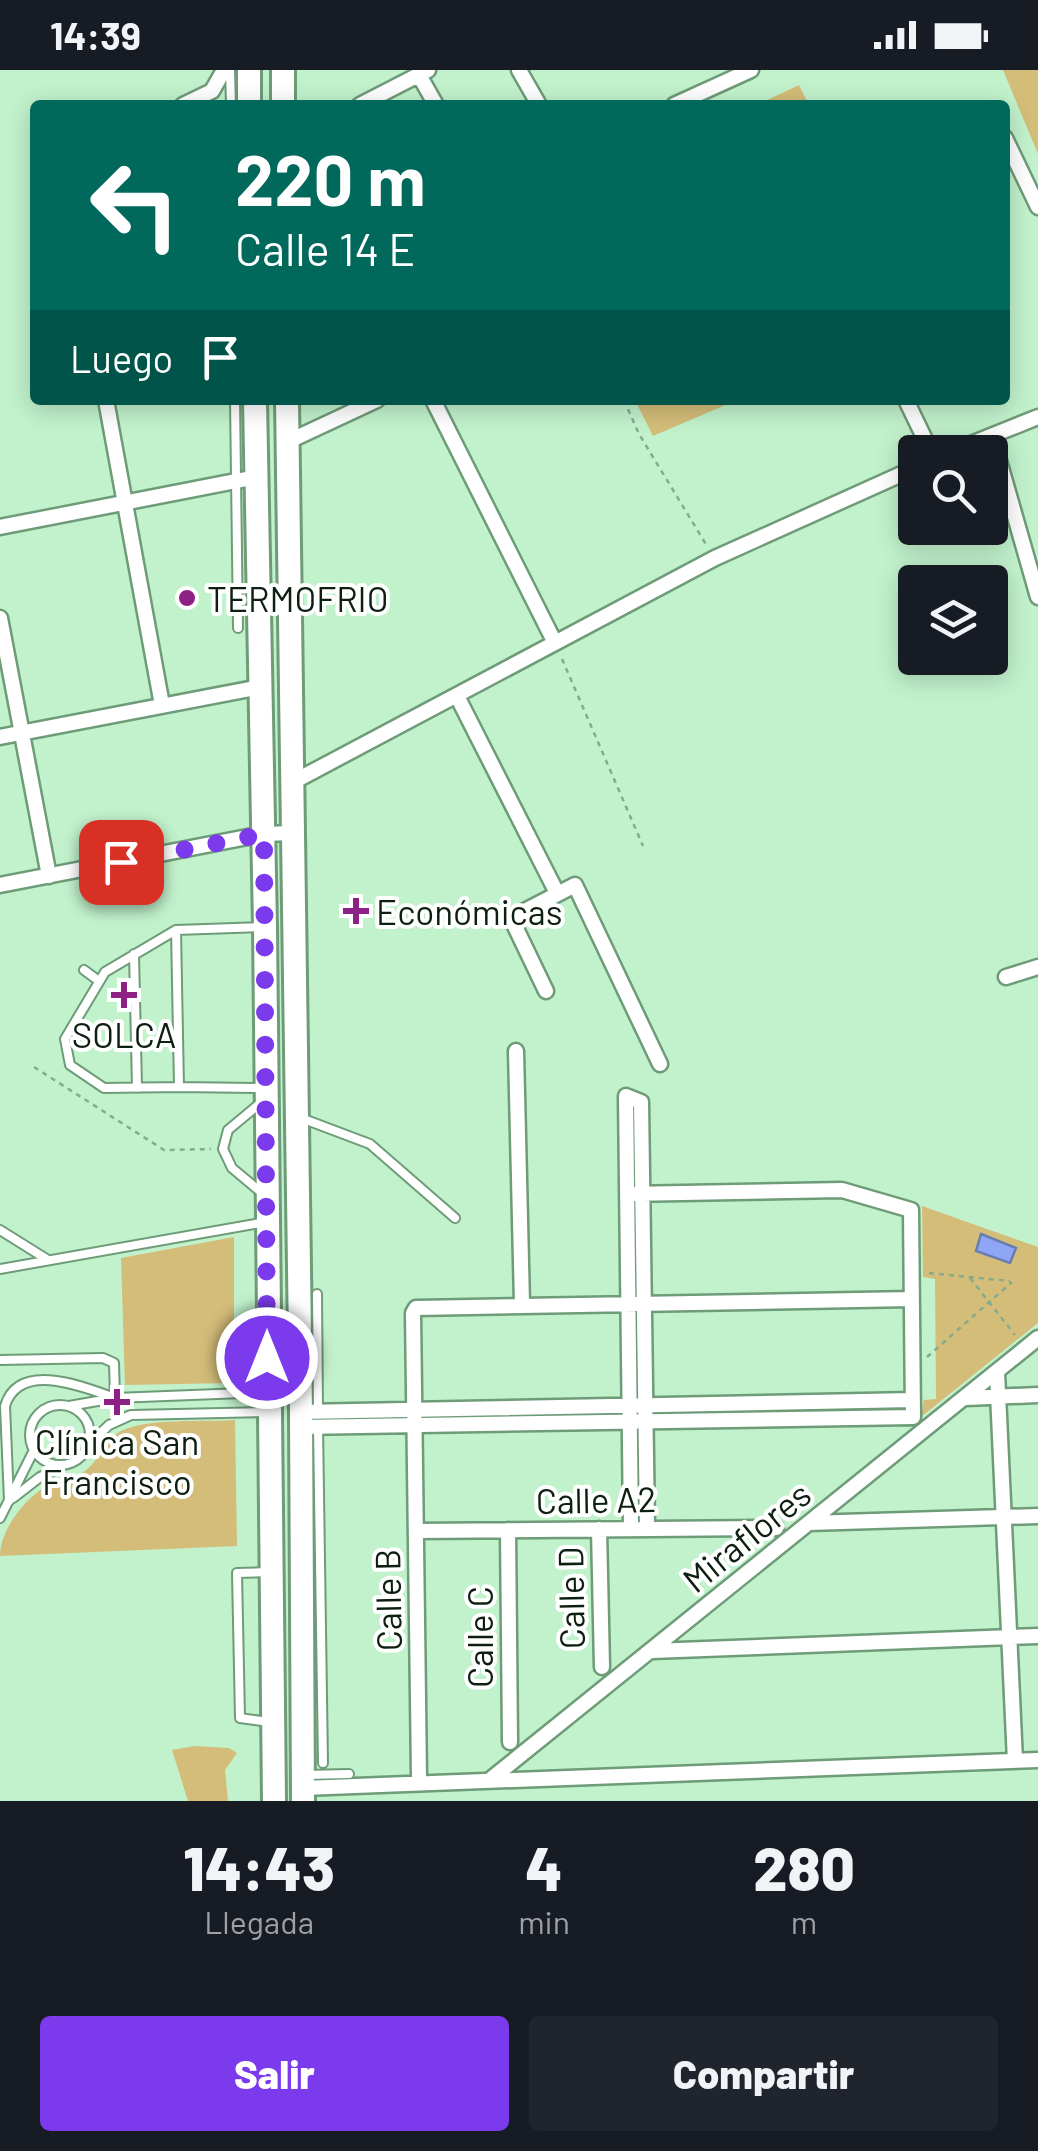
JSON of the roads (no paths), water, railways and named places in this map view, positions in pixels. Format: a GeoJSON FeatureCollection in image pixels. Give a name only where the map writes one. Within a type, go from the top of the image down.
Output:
{"type":"FeatureCollection","features":[{"type":"Feature","properties":{"kind":"main road"},"geometry":{"type":"LineString","coordinates":[[249,70],[250,100]]}},
{"type":"Feature","properties":{"kind":"main road"},"geometry":{"type":"LineString","coordinates":[[283,70],[284,100]]}},
{"type":"Feature","properties":{"kind":"main road"},"geometry":{"type":"LineString","coordinates":[[254,405],[246,479],[260,687],[264,834],[274,1801]]}},
{"type":"Feature","properties":{"kind":"main road"},"geometry":{"type":"LineString","coordinates":[[287,405],[298,1215],[311,1299],[308,1333],[314,1742],[308,1782]]}},
{"type":"Feature","properties":{"kind":"main road"},"geometry":{"type":"LineString","coordinates":[[266,1222],[298,1215]]}},
{"type":"Feature","properties":{"kind":"street"},"geometry":{"type":"LineString","coordinates":[[194,100],[212,92],[227,70]]}},
{"type":"Feature","properties":{"kind":"street"},"geometry":{"type":"LineString","coordinates":[[519,70],[536,100]]}},
{"type":"Feature","properties":{"kind":"street"},"geometry":{"type":"LineString","coordinates":[[685,100],[751,70]]}},
{"type":"Feature","properties":{"kind":"street"},"geometry":{"type":"LineString","coordinates":[[370,100],[423,72],[434,100]]}},
{"type":"Feature","properties":{"kind":"street"},"geometry":{"type":"LineString","coordinates":[[1010,148],[1038,207]]}},
{"type":"Feature","properties":{"kind":"street"},"geometry":{"type":"LineString","coordinates":[[107,405],[162,705]]}},
{"type":"Feature","properties":{"kind":"street"},"geometry":{"type":"LineString","coordinates":[[287,442],[366,405]]}},
{"type":"Feature","properties":{"kind":"street"},"geometry":{"type":"LineString","coordinates":[[435,405],[555,644]]}},
{"type":"Feature","properties":{"kind":"street"},"geometry":{"type":"LineString","coordinates":[[908,405],[923,435]]}},
{"type":"Feature","properties":{"kind":"street"},"geometry":{"type":"LineString","coordinates":[[994,435],[1038,416]]}},
{"type":"Feature","properties":{"kind":"street"},"geometry":{"type":"LineString","coordinates":[[292,782],[715,558],[898,476]]}},
{"type":"Feature","properties":{"kind":"street"},"geometry":{"type":"LineString","coordinates":[[0,527],[246,479]]}},
{"type":"Feature","properties":{"kind":"street"},"geometry":{"type":"LineString","coordinates":[[1008,492],[1038,597]]}},
{"type":"Feature","properties":{"kind":"street"},"geometry":{"type":"LineString","coordinates":[[0,618],[49,876]]}},
{"type":"Feature","properties":{"kind":"street"},"geometry":{"type":"LineString","coordinates":[[0,736],[260,687]]}},
{"type":"Feature","properties":{"kind":"street"},"geometry":{"type":"LineString","coordinates":[[457,696],[557,894]]}},
{"type":"Feature","properties":{"kind":"street"},"geometry":{"type":"LineString","coordinates":[[0,886],[264,834],[293,833]]}},
{"type":"Feature","properties":{"kind":"street"},"geometry":{"type":"LineString","coordinates":[[546,991],[511,918],[575,885],[660,1064]]}},
{"type":"Feature","properties":{"kind":"street"},"geometry":{"type":"LineString","coordinates":[[1006,978],[1038,967]]}},
{"type":"Feature","properties":{"kind":"street"},"geometry":{"type":"LineString","coordinates":[[516,1051],[522,1304],[912,1299]]}},
{"type":"Feature","properties":{"kind":"street"},"geometry":{"type":"LineString","coordinates":[[636,1194],[626,1096],[641,1102],[636,1194],[639,1528]]}},
{"type":"Feature","properties":{"kind":"street"},"geometry":{"type":"LineString","coordinates":[[310,1419],[639,1413],[913,1417],[911,1210],[842,1190],[636,1194]]}},
{"type":"Feature","properties":{"kind":"street","name":"Calle B"},"geometry":{"type":"LineString","coordinates":[[419,1776],[413,1312],[416,1308],[522,1304]]}},
{"type":"Feature","properties":{"kind":"street","name":"Miraflores"},"geometry":{"type":"LineString","coordinates":[[490,1780],[1038,1338]]}},
{"type":"Feature","properties":{"kind":"street"},"geometry":{"type":"LineString","coordinates":[[997,1372],[1015,1761]]}},
{"type":"Feature","properties":{"kind":"street"},"geometry":{"type":"LineString","coordinates":[[966,1398],[1038,1395]]}},
{"type":"Feature","properties":{"kind":"street"},"geometry":{"type":"LineString","coordinates":[[808,1524],[1038,1516]]}},
{"type":"Feature","properties":{"kind":"street","name":"Calle A2"},"geometry":{"type":"LineString","coordinates":[[416,1531],[776,1528]]}},
{"type":"Feature","properties":{"kind":"street","name":"Calle D"},"geometry":{"type":"LineString","coordinates":[[600,1529],[602,1667]]}},
{"type":"Feature","properties":{"kind":"street","name":"Calle C"},"geometry":{"type":"LineString","coordinates":[[508,1530],[510,1742]]}},
{"type":"Feature","properties":{"kind":"street"},"geometry":{"type":"LineString","coordinates":[[652,1651],[1038,1636]]}},
{"type":"Feature","properties":{"kind":"street"},"geometry":{"type":"LineString","coordinates":[[308,1782],[490,1780],[1038,1760]]}},
{"type":"Feature","properties":{"kind":"lane"},"geometry":{"type":"LineString","coordinates":[[227,70],[231,100]]}},
{"type":"Feature","properties":{"kind":"lane"},"geometry":{"type":"LineString","coordinates":[[212,92],[231,88]]}},
{"type":"Feature","properties":{"kind":"lane"},"geometry":{"type":"LineString","coordinates":[[236,405],[246,479],[238,628]]}},
{"type":"Feature","properties":{"kind":"lane"},"geometry":{"type":"LineString","coordinates":[[265,928],[176,930],[104,972],[64,1039],[70,1066],[104,1088],[265,1093]]}},
{"type":"Feature","properties":{"kind":"lane"},"geometry":{"type":"LineString","coordinates":[[176,930],[179,1088]]}},
{"type":"Feature","properties":{"kind":"lane"},"geometry":{"type":"LineString","coordinates":[[134,954],[138,1088]]}},
{"type":"Feature","properties":{"kind":"lane"},"geometry":{"type":"LineString","coordinates":[[84,970],[99,981]]}},
{"type":"Feature","properties":{"kind":"lane"},"geometry":{"type":"LineString","coordinates":[[265,1093],[228,1130],[223,1149],[232,1168],[266,1196]]}},
{"type":"Feature","properties":{"kind":"lane"},"geometry":{"type":"LineString","coordinates":[[297,1116],[370,1144],[455,1218]]}},
{"type":"Feature","properties":{"kind":"lane"},"geometry":{"type":"LineString","coordinates":[[0,1269],[266,1222]]}},
{"type":"Feature","properties":{"kind":"lane"},"geometry":{"type":"LineString","coordinates":[[0,1230],[48,1260]]}},
{"type":"Feature","properties":{"kind":"lane"},"geometry":{"type":"LineString","coordinates":[[0,1360],[108,1358],[114,1364],[115,1398]]}},
{"type":"Feature","properties":{"kind":"lane"},"geometry":{"type":"LineString","coordinates":[[9,1501],[5,1406],[14,1390],[29,1382],[65,1381],[115,1398]]}},
{"type":"Feature","properties":{"kind":"lane"},"geometry":{"type":"LineString","coordinates":[[68,1464],[48,1463],[34,1450],[30,1430],[40,1412],[49,1407],[115,1398],[268,1402]]}},
{"type":"Feature","properties":{"kind":"lane"},"geometry":{"type":"LineString","coordinates":[[9,1501],[40,1477],[78,1460],[109,1424],[130,1415],[268,1402]]}},
{"type":"Feature","properties":{"kind":"lane"},"geometry":{"type":"LineString","coordinates":[[69,1406],[78,1410],[89,1425],[89,1444]]}},
{"type":"Feature","properties":{"kind":"lane"},"geometry":{"type":"LineString","coordinates":[[0,1518],[34,1450]]}},
{"type":"Feature","properties":{"kind":"lane"},"geometry":{"type":"LineString","coordinates":[[270,1572],[237,1573],[240,1718],[273,1722]]}},
{"type":"Feature","properties":{"kind":"lane"},"geometry":{"type":"LineString","coordinates":[[308,1782],[349,1774]]}},
{"type":"Feature","properties":{"kind":"water"},"geometry":{"type":"Polygon","coordinates":[[[981,1234],[1016,1248],[1010,1263],[976,1251],[981,1234]]]}},
{"type":"Feature","properties":{"kind":"place","name":"TERMOFRIO"},"geometry":{"type":"Point","coordinates":[187,598]}},
{"type":"Feature","properties":{"kind":"place","name":"Económicas"},"geometry":{"type":"Point","coordinates":[356,911]}},
{"type":"Feature","properties":{"kind":"place","name":"SOLCA"},"geometry":{"type":"Point","coordinates":[124,995]}},
{"type":"Feature","properties":{"kind":"place","name":"Clínica San Francisco"},"geometry":{"type":"Point","coordinates":[117,1402]}}]}
